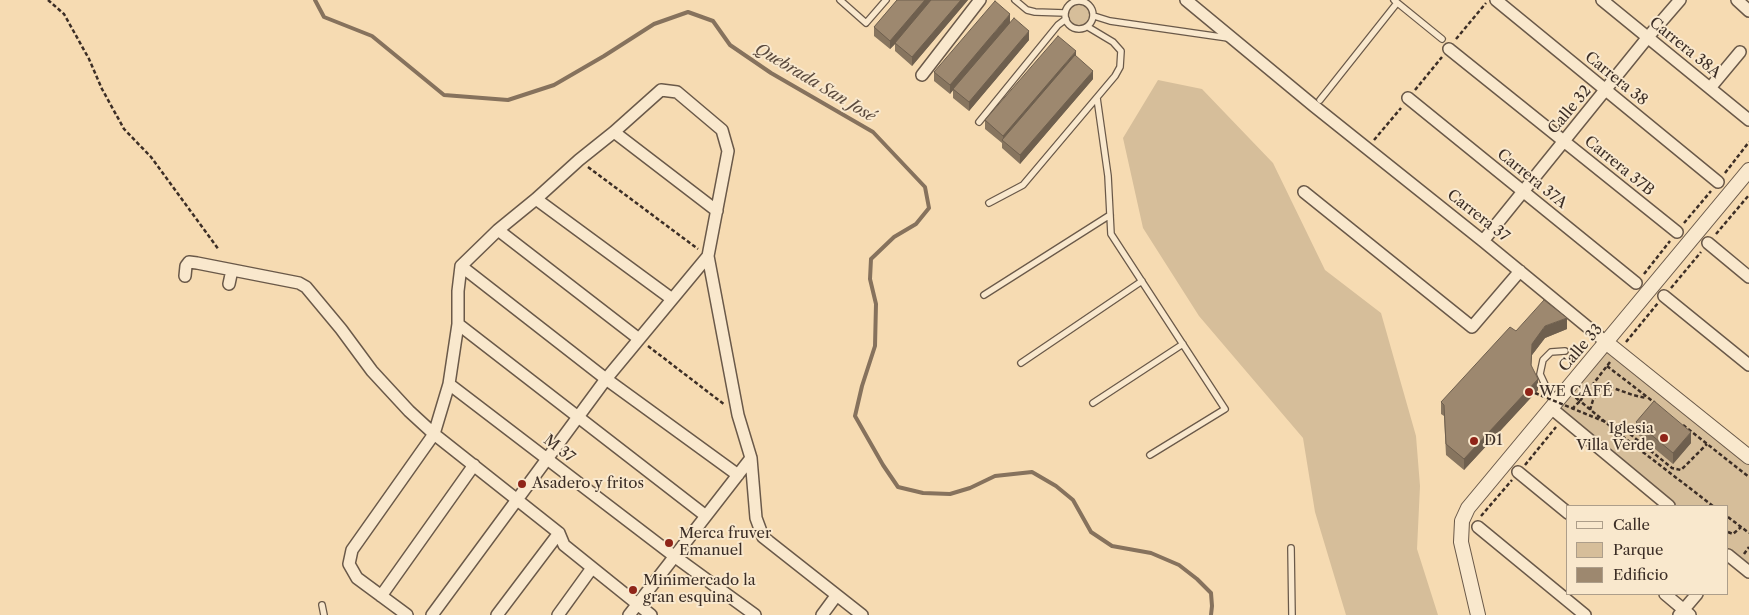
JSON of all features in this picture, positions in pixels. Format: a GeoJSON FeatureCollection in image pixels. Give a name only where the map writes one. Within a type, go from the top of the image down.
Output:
{"type":"FeatureCollection","features":[{"type":"Feature","properties":{"kind":"street"},"geometry":{"type":"LineString","coordinates":[[922,75],[980,0]]}},
{"type":"Feature","properties":{"kind":"street","name":"Carrera 37"},"geometry":{"type":"LineString","coordinates":[[1186,0],[1367,149],[1749,457]]}},
{"type":"Feature","properties":{"kind":"street","name":"Carrera 38"},"geometry":{"type":"LineString","coordinates":[[1496,0],[1718,182]]}},
{"type":"Feature","properties":{"kind":"street","name":"Carrera 38A"},"geometry":{"type":"LineString","coordinates":[[1602,0],[1749,120]]}},
{"type":"Feature","properties":{"kind":"street","name":"Calle 32"},"geometry":{"type":"LineString","coordinates":[[1483,241],[1680,0]]}},
{"type":"Feature","properties":{"kind":"street"},"geometry":{"type":"LineString","coordinates":[[1737,0],[1749,11]]}},
{"type":"Feature","properties":{"kind":"street","name":"Carrera 37B"},"geometry":{"type":"LineString","coordinates":[[1445,44],[1677,232]]}},
{"type":"Feature","properties":{"kind":"street"},"geometry":{"type":"LineString","coordinates":[[1710,88],[1740,52]]}},
{"type":"Feature","properties":{"kind":"street"},"geometry":{"type":"LineString","coordinates":[[407,615],[357,578],[349,564],[352,550],[434,434],[449,384],[458,324],[458,291],[461,266],[498,230],[614,132],[660,90],[677,92],[722,130],[728,151],[708,256],[738,415],[751,458],[756,518],[763,537],[862,615]]}},
{"type":"Feature","properties":{"kind":"street","name":"Carrera 37A"},"geometry":{"type":"LineString","coordinates":[[1408,98],[1636,283]]}},
{"type":"Feature","properties":{"kind":"street"},"geometry":{"type":"LineString","coordinates":[[614,132],[717,211]]}},
{"type":"Feature","properties":{"kind":"street","name":"Calle 33"},"geometry":{"type":"LineString","coordinates":[[1478,615],[1462,542],[1462,521],[1468,508],[1749,170]]}},
{"type":"Feature","properties":{"kind":"street"},"geometry":{"type":"LineString","coordinates":[[1304,192],[1472,327],[1520,271]]}},
{"type":"Feature","properties":{"kind":"street"},"geometry":{"type":"LineString","coordinates":[[536,199],[672,299]]}},
{"type":"Feature","properties":{"kind":"street"},"geometry":{"type":"LineString","coordinates":[[498,230],[639,339]]}},
{"type":"Feature","properties":{"kind":"street"},"geometry":{"type":"LineString","coordinates":[[1708,243],[1749,277]]}},
{"type":"Feature","properties":{"kind":"street"},"geometry":{"type":"LineString","coordinates":[[432,615],[606,379],[708,256]]}},
{"type":"Feature","properties":{"kind":"street"},"geometry":{"type":"LineString","coordinates":[[185,276],[186,266],[189,262],[306,287],[372,370],[409,411],[434,434],[559,533],[564,545],[651,615]]}},
{"type":"Feature","properties":{"kind":"street"},"geometry":{"type":"LineString","coordinates":[[461,266],[606,379],[738,475]]}},
{"type":"Feature","properties":{"kind":"street"},"geometry":{"type":"LineString","coordinates":[[229,284],[232,270]]}},
{"type":"Feature","properties":{"kind":"street"},"geometry":{"type":"LineString","coordinates":[[1664,296],[1749,366]]}},
{"type":"Feature","properties":{"kind":"street"},"geometry":{"type":"LineString","coordinates":[[458,324],[706,516]]}},
{"type":"Feature","properties":{"kind":"street","name":"M 37"},"geometry":{"type":"LineString","coordinates":[[449,384],[674,556],[755,615]]}},
{"type":"Feature","properties":{"kind":"street"},"geometry":{"type":"LineString","coordinates":[[1558,399],[1563,418],[1668,505]]}},
{"type":"Feature","properties":{"kind":"street"},"geometry":{"type":"LineString","coordinates":[[629,615],[751,458]]}},
{"type":"Feature","properties":{"kind":"street"},"geometry":{"type":"LineString","coordinates":[[381,596],[474,465]]}},
{"type":"Feature","properties":{"kind":"street"},"geometry":{"type":"LineString","coordinates":[[1518,472],[1566,511]]}},
{"type":"Feature","properties":{"kind":"street"},"geometry":{"type":"LineString","coordinates":[[1478,527],[1585,615]]}},
{"type":"Feature","properties":{"kind":"street"},"geometry":{"type":"LineString","coordinates":[[497,615],[559,533]]}},
{"type":"Feature","properties":{"kind":"street"},"geometry":{"type":"LineString","coordinates":[[1729,556],[1749,572]]}},
{"type":"Feature","properties":{"kind":"street"},"geometry":{"type":"LineString","coordinates":[[558,615],[592,568]]}},
{"type":"Feature","properties":{"kind":"street"},"geometry":{"type":"LineString","coordinates":[[1665,595],[1684,613],[1696,595]]}},
{"type":"Feature","properties":{"kind":"street"},"geometry":{"type":"LineString","coordinates":[[822,615],[836,596]]}},
{"type":"Feature","properties":{"kind":"lane"},"geometry":{"type":"LineString","coordinates":[[840,0],[866,23],[886,0]]}},
{"type":"Feature","properties":{"kind":"lane"},"geometry":{"type":"LineString","coordinates":[[1015,0],[1027,10],[1066,16]]}},
{"type":"Feature","properties":{"kind":"lane"},"geometry":{"type":"LineString","coordinates":[[1081,1],[1093,9],[1094,16],[1088,27],[1078,29],[1068,24],[1066,16],[1068,6],[1074,2],[1081,1]]}},
{"type":"Feature","properties":{"kind":"lane"},"geometry":{"type":"LineString","coordinates":[[1320,100],[1395,1],[1445,44]]}},
{"type":"Feature","properties":{"kind":"lane"},"geometry":{"type":"LineString","coordinates":[[979,122],[1066,16]]}},
{"type":"Feature","properties":{"kind":"lane"},"geometry":{"type":"LineString","coordinates":[[1094,16],[1110,21],[1234,38]]}},
{"type":"Feature","properties":{"kind":"lane"},"geometry":{"type":"LineString","coordinates":[[988,203],[1023,185],[1097,98],[1120,67],[1121,51],[1113,42],[1088,27]]}},
{"type":"Feature","properties":{"kind":"lane"},"geometry":{"type":"LineString","coordinates":[[1097,98],[1108,176],[1111,234],[1225,409],[1150,455]]}},
{"type":"Feature","properties":{"kind":"lane"},"geometry":{"type":"LineString","coordinates":[[984,295],[1110,215]]}},
{"type":"Feature","properties":{"kind":"lane"},"geometry":{"type":"LineString","coordinates":[[1021,363],[1142,282]]}},
{"type":"Feature","properties":{"kind":"lane"},"geometry":{"type":"LineString","coordinates":[[1093,403],[1183,344]]}},
{"type":"Feature","properties":{"kind":"lane"},"geometry":{"type":"LineString","coordinates":[[1558,399],[1547,389],[1540,374],[1543,360],[1551,352],[1566,351]]}},
{"type":"Feature","properties":{"kind":"lane"},"geometry":{"type":"LineString","coordinates":[[1291,548],[1292,615]]}},
{"type":"Feature","properties":{"kind":"lane"},"geometry":{"type":"LineString","coordinates":[[322,604],[324,615]]}},
{"type":"Feature","properties":{"kind":"path"},"geometry":{"type":"LineString","coordinates":[[48,0],[64,14],[124,129],[151,157],[219,250]]}},
{"type":"Feature","properties":{"kind":"path"},"geometry":{"type":"LineString","coordinates":[[1367,149],[1408,98],[1445,44],[1489,0]]}},
{"type":"Feature","properties":{"kind":"path"},"geometry":{"type":"LineString","coordinates":[[579,160],[708,256]]}},
{"type":"Feature","properties":{"kind":"path"},"geometry":{"type":"LineString","coordinates":[[1478,527],[1478,519],[1563,418],[1580,401],[1618,352],[1749,195]]}},
{"type":"Feature","properties":{"kind":"path"},"geometry":{"type":"LineString","coordinates":[[639,339],[738,415]]}},
{"type":"Feature","properties":{"kind":"path"},"geometry":{"type":"LineString","coordinates":[[1607,366],[1655,404]]}},
{"type":"Feature","properties":{"kind":"path"},"geometry":{"type":"LineString","coordinates":[[1590,410],[1593,400],[1599,391],[1610,386],[1632,395],[1648,398]]}},
{"type":"Feature","properties":{"kind":"path"},"geometry":{"type":"LineString","coordinates":[[1536,393],[1625,430],[1672,468],[1681,470],[1707,444]]}},
{"type":"Feature","properties":{"kind":"path"},"geometry":{"type":"LineString","coordinates":[[1558,399],[1580,401],[1712,505]]}},
{"type":"Feature","properties":{"kind":"path"},"geometry":{"type":"LineString","coordinates":[[1678,421],[1749,478]]}},
{"type":"Feature","properties":{"kind":"path"},"geometry":{"type":"LineString","coordinates":[[1729,518],[1749,533]]}},
{"type":"Feature","properties":{"kind":"path"},"geometry":{"type":"LineString","coordinates":[[1729,532],[1733,534],[1741,527]]}},
{"type":"Feature","properties":{"kind":"green space"},"geometry":{"type":"Polygon","coordinates":[[[1079,1],[1089,5],[1093,15],[1089,25],[1079,29],[1069,25],[1065,15],[1069,5],[1079,1]]]}},
{"type":"Feature","properties":{"kind":"green space"},"geometry":{"type":"Polygon","coordinates":[[[1158,80],[1202,89],[1273,163],[1325,270],[1381,313],[1416,436],[1420,486],[1417,549],[1438,615],[1346,615],[1315,512],[1303,438],[1199,316],[1143,228],[1123,138],[1158,80]]]}},
{"type":"Feature","properties":{"kind":"green space"},"geometry":{"type":"Polygon","coordinates":[[[1607,343],[1749,457],[1749,572],[1729,556],[1729,505],[1668,505],[1551,408],[1607,343]]]}},
{"type":"Feature","properties":{"kind":"building"},"geometry":{"type":"Polygon","coordinates":[[[897,0],[925,0],[890,41],[874,27],[897,0]]]}},
{"type":"Feature","properties":{"kind":"building"},"geometry":{"type":"Polygon","coordinates":[[[931,0],[961,0],[912,57],[895,43],[931,0]]]}},
{"type":"Feature","properties":{"kind":"building"},"geometry":{"type":"Polygon","coordinates":[[[995,1],[1010,14],[950,85],[934,72],[995,1]]]}},
{"type":"Feature","properties":{"kind":"building"},"geometry":{"type":"Polygon","coordinates":[[[1014,18],[1029,31],[969,102],[953,89],[1014,18]]]}},
{"type":"Feature","properties":{"kind":"building"},"geometry":{"type":"Polygon","coordinates":[[[1058,36],[1076,51],[1003,136],[985,120],[1058,36]]]}},
{"type":"Feature","properties":{"kind":"building"},"geometry":{"type":"Polygon","coordinates":[[[1075,55],[1093,71],[1020,155],[1002,140],[1075,55]]]}},
{"type":"Feature","properties":{"kind":"building"},"geometry":{"type":"Polygon","coordinates":[[[1544,300],[1567,318],[1545,326],[1532,344],[1531,365],[1538,379],[1464,459],[1446,444],[1444,405],[1441,402],[1510,327],[1516,331],[1544,300]]]}},
{"type":"Feature","properties":{"kind":"building"},"geometry":{"type":"Polygon","coordinates":[[[1654,401],[1691,432],[1673,453],[1636,422],[1654,401]]]}},
{"type":"Feature","properties":{"kind":"waterway","name":"Quebrada San José"},"geometry":{"type":"LineString","coordinates":[[315,0],[324,17],[372,36],[444,95],[508,100],[554,85],[654,24],[688,12],[713,21],[730,45],[771,73],[873,132],[925,187],[929,208],[916,224],[894,237],[871,259],[870,279],[876,304],[875,346],[862,386],[855,416],[898,487],[923,493],[950,494],[970,488],[995,476],[1032,472],[1056,486],[1073,500],[1091,532],[1112,546],[1151,553],[1179,565],[1197,579],[1211,593],[1211,615]]}},
{"type":"Feature","properties":{"kind":"place","name":"WE CAFÉ"},"geometry":{"type":"Point","coordinates":[1529,392]}},
{"type":"Feature","properties":{"kind":"place","name":"Iglesia Villa Verde"},"geometry":{"type":"Point","coordinates":[1664,438]}},
{"type":"Feature","properties":{"kind":"place","name":"D1"},"geometry":{"type":"Point","coordinates":[1474,441]}},
{"type":"Feature","properties":{"kind":"place","name":"Asadero y fritos"},"geometry":{"type":"Point","coordinates":[522,484]}},
{"type":"Feature","properties":{"kind":"place","name":"Merca fruver Emanuel"},"geometry":{"type":"Point","coordinates":[669,543]}},
{"type":"Feature","properties":{"kind":"place","name":"Minimercado la gran esquina"},"geometry":{"type":"Point","coordinates":[633,590]}}]}
